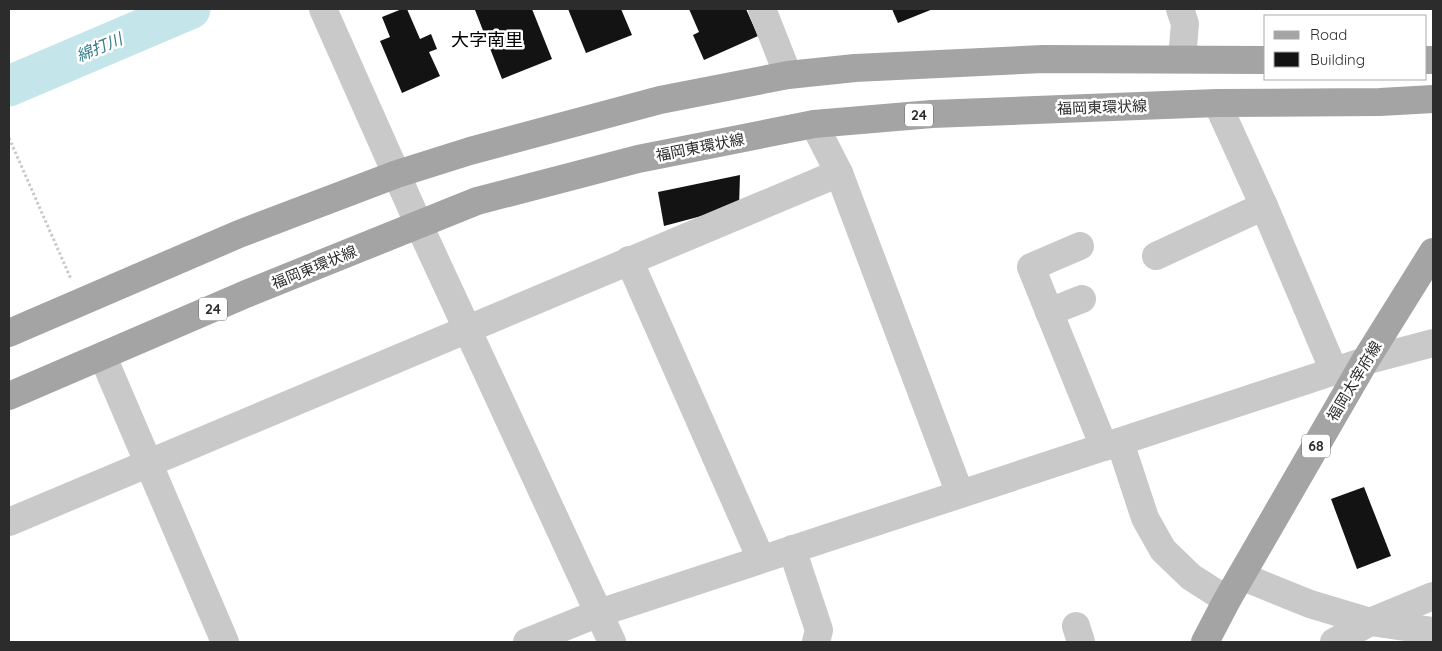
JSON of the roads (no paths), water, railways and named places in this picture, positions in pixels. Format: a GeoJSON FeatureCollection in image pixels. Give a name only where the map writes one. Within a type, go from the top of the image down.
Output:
{"type":"FeatureCollection","features":[{"type":"Feature","properties":{"kind":"main road"},"geometry":{"type":"LineString","coordinates":[[9,333],[239,234],[397,174],[470,151],[660,100],[788,75],[855,68],[1043,59],[1182,58],[1264,60]]}},
{"type":"Feature","properties":{"kind":"main road","name":"福岡東環状線"},"geometry":{"type":"LineString","coordinates":[[9,396],[246,294],[477,201],[638,159],[814,124],[932,114],[1217,103],[1380,102],[1433,99]]}},
{"type":"Feature","properties":{"kind":"main road","name":"福岡太宰府線"},"geometry":{"type":"LineString","coordinates":[[1205,642],[1365,361],[1433,252]]}},
{"type":"Feature","properties":{"kind":"street"},"geometry":{"type":"LineString","coordinates":[[323,9],[466,328],[612,642]]}},
{"type":"Feature","properties":{"kind":"street"},"geometry":{"type":"LineString","coordinates":[[762,9],[788,75]]}},
{"type":"Feature","properties":{"kind":"street"},"geometry":{"type":"LineString","coordinates":[[1180,9],[1185,24],[1182,58]]}},
{"type":"Feature","properties":{"kind":"street"},"geometry":{"type":"LineString","coordinates":[[1217,103],[1264,206],[1334,371]]}},
{"type":"Feature","properties":{"kind":"street"},"geometry":{"type":"LineString","coordinates":[[814,124],[839,173],[960,494]]}},
{"type":"Feature","properties":{"kind":"street"},"geometry":{"type":"LineString","coordinates":[[9,522],[466,328],[839,173]]}},
{"type":"Feature","properties":{"kind":"street"},"geometry":{"type":"LineString","coordinates":[[1156,256],[1264,206]]}},
{"type":"Feature","properties":{"kind":"street"},"geometry":{"type":"LineString","coordinates":[[1080,246],[1031,267],[1049,312],[1146,518],[1163,550],[1192,577],[1228,600]]}},
{"type":"Feature","properties":{"kind":"street"},"geometry":{"type":"LineString","coordinates":[[629,260],[761,559]]}},
{"type":"Feature","properties":{"kind":"street"},"geometry":{"type":"LineString","coordinates":[[1049,312],[1082,299]]}},
{"type":"Feature","properties":{"kind":"street"},"geometry":{"type":"LineString","coordinates":[[528,642],[599,613],[761,559],[1365,361],[1433,343]]}},
{"type":"Feature","properties":{"kind":"street"},"geometry":{"type":"LineString","coordinates":[[103,357],[225,642]]}},
{"type":"Feature","properties":{"kind":"street"},"geometry":{"type":"LineString","coordinates":[[792,549],[820,630],[816,642]]}},
{"type":"Feature","properties":{"kind":"street"},"geometry":{"type":"LineString","coordinates":[[1241,576],[1310,604],[1370,622],[1433,631]]}},
{"type":"Feature","properties":{"kind":"street"},"geometry":{"type":"LineString","coordinates":[[1334,642],[1370,622],[1433,596]]}},
{"type":"Feature","properties":{"kind":"waterway","name":"綿打川"},"geometry":{"type":"LineString","coordinates":[[9,86],[190,9]]}},
{"type":"Feature","properties":{"kind":"district","name":"大字南里"},"geometry":{"type":"Point","coordinates":[487,39]}}]}
